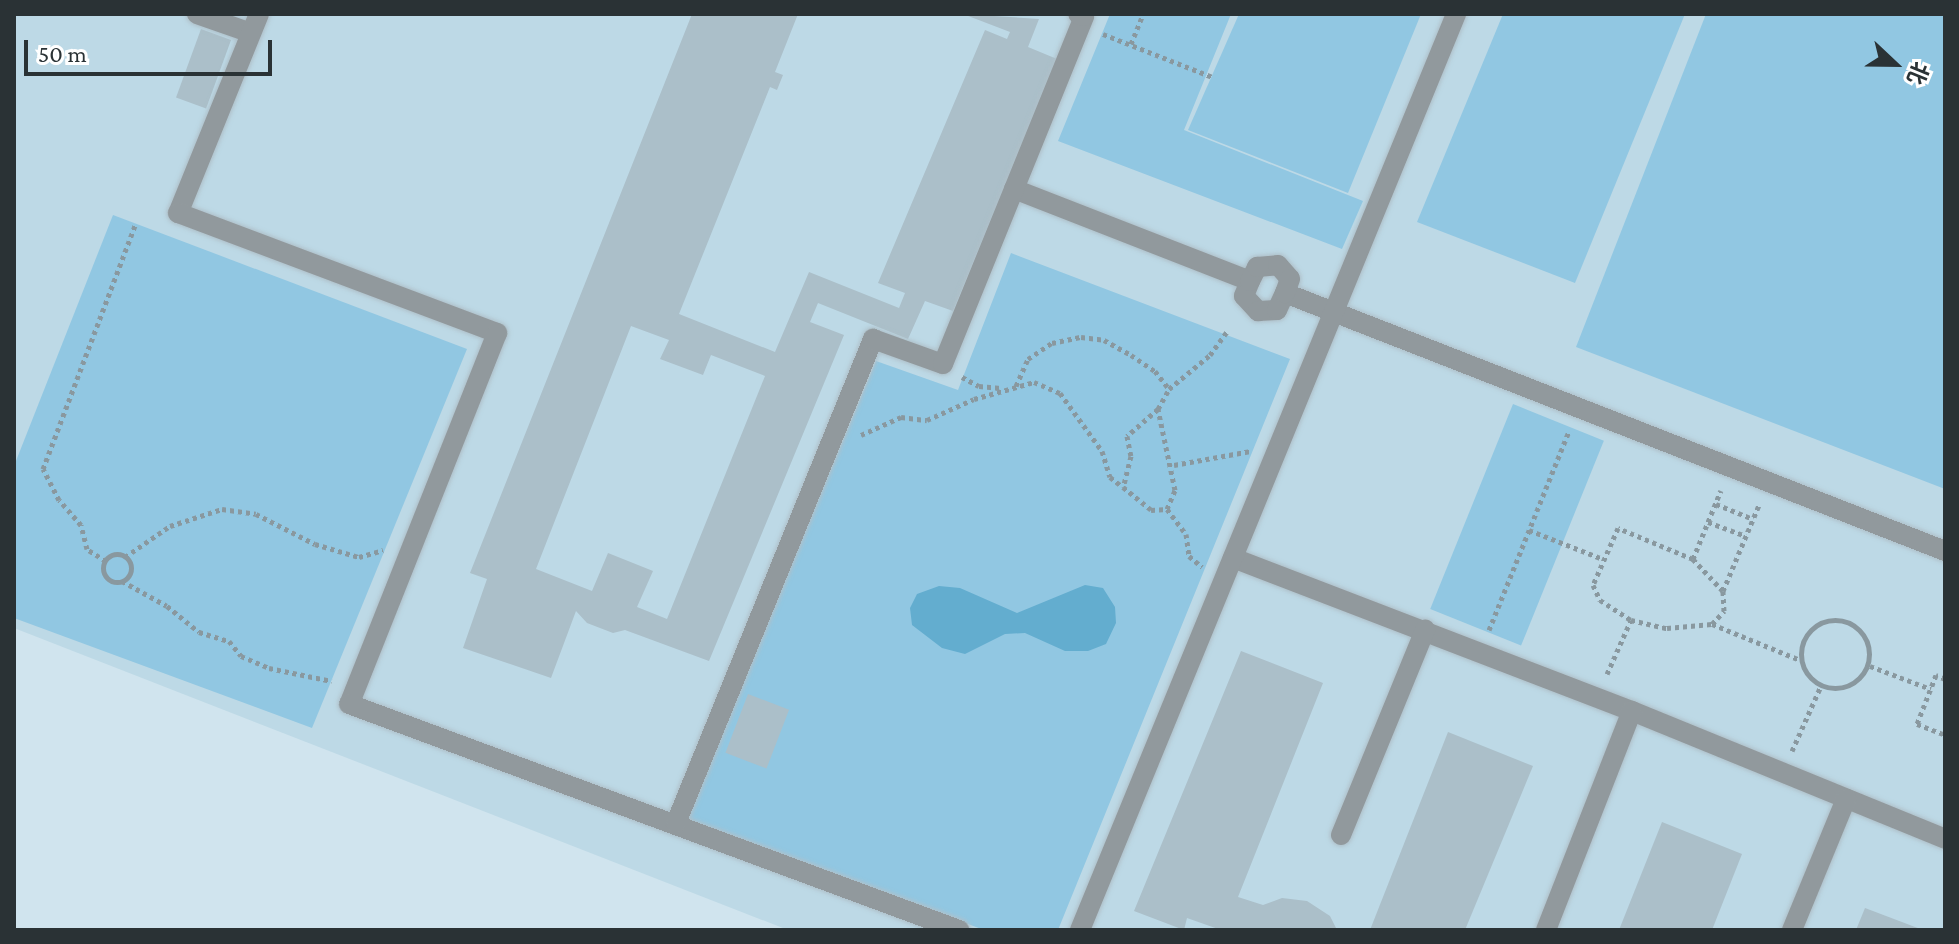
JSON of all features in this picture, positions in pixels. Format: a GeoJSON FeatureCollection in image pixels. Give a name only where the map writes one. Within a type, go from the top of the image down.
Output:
{"type":"FeatureCollection","features":[{"type":"Feature","properties":{"kind":"street"},"geometry":{"type":"LineString","coordinates":[[197,14],[255,23],[178,213],[497,333],[349,704],[959,930]]}},
{"type":"Feature","properties":{"kind":"street"},"geometry":{"type":"LineString","coordinates":[[1080,930],[1456,14]]}},
{"type":"Feature","properties":{"kind":"street"},"geometry":{"type":"LineString","coordinates":[[676,823],[873,339],[943,364],[1079,20]]}},
{"type":"Feature","properties":{"kind":"street"},"geometry":{"type":"LineString","coordinates":[[1014,189],[1250,281]]}},
{"type":"Feature","properties":{"kind":"street"},"geometry":{"type":"LineString","coordinates":[[1278,265],[1290,279],[1277,310],[1258,311],[1244,296],[1250,281],[1257,267],[1278,265]]}},
{"type":"Feature","properties":{"kind":"street"},"geometry":{"type":"LineString","coordinates":[[1285,293],[1945,551]]}},
{"type":"Feature","properties":{"kind":"street"},"geometry":{"type":"LineString","coordinates":[[1233,558],[1632,711],[1945,839]]}},
{"type":"Feature","properties":{"kind":"street"},"geometry":{"type":"LineString","coordinates":[[1341,835],[1425,630]]}},
{"type":"Feature","properties":{"kind":"street"},"geometry":{"type":"LineString","coordinates":[[1546,930],[1632,711]]}},
{"type":"Feature","properties":{"kind":"street"},"geometry":{"type":"LineString","coordinates":[[1792,930],[1846,799]]}},
{"type":"Feature","properties":{"kind":"path"},"geometry":{"type":"LineString","coordinates":[[1131,44],[1143,14]]}},
{"type":"Feature","properties":{"kind":"path"},"geometry":{"type":"LineString","coordinates":[[1079,20],[1213,77]]}},
{"type":"Feature","properties":{"kind":"path"},"geometry":{"type":"LineString","coordinates":[[106,561],[87,549],[81,525],[59,500],[43,469],[136,223]]}},
{"type":"Feature","properties":{"kind":"path"},"geometry":{"type":"LineString","coordinates":[[1123,487],[1131,456],[1127,436],[1158,409],[1169,389],[1210,355],[1227,332]]}},
{"type":"Feature","properties":{"kind":"path"},"geometry":{"type":"LineString","coordinates":[[1016,386],[1028,359],[1052,343],[1081,337],[1104,340],[1131,355],[1155,371],[1169,389]]}},
{"type":"Feature","properties":{"kind":"path"},"geometry":{"type":"LineString","coordinates":[[943,364],[979,386],[1006,389]]}},
{"type":"Feature","properties":{"kind":"path"},"geometry":{"type":"LineString","coordinates":[[859,436],[901,417],[927,420],[1006,389],[1034,382],[1060,393],[1102,451],[1110,477],[1151,510],[1167,509]]}},
{"type":"Feature","properties":{"kind":"path"},"geometry":{"type":"LineString","coordinates":[[1480,652],[1579,408]]}},
{"type":"Feature","properties":{"kind":"path"},"geometry":{"type":"LineString","coordinates":[[1158,409],[1174,465],[1175,490],[1167,509]]}},
{"type":"Feature","properties":{"kind":"path"},"geometry":{"type":"LineString","coordinates":[[1174,465],[1258,450],[1275,455]]}},
{"type":"Feature","properties":{"kind":"path"},"geometry":{"type":"LineString","coordinates":[[1693,559],[1730,467]]}},
{"type":"Feature","properties":{"kind":"path"},"geometry":{"type":"LineString","coordinates":[[1712,624],[1724,611],[1723,591],[1768,482]]}},
{"type":"Feature","properties":{"kind":"path"},"geometry":{"type":"LineString","coordinates":[[1716,504],[1753,519]]}},
{"type":"Feature","properties":{"kind":"path"},"geometry":{"type":"LineString","coordinates":[[125,557],[170,526],[222,509],[256,514],[315,544],[359,557],[415,541]]}},
{"type":"Feature","properties":{"kind":"path"},"geometry":{"type":"LineString","coordinates":[[1167,509],[1186,534],[1189,556],[1207,572],[1225,578]]}},
{"type":"Feature","properties":{"kind":"path"},"geometry":{"type":"LineString","coordinates":[[1708,522],[1746,536]]}},
{"type":"Feature","properties":{"kind":"path"},"geometry":{"type":"LineString","coordinates":[[1723,591],[1693,559],[1618,528],[1593,585],[1600,600],[1631,620],[1667,628],[1712,624],[1800,660]]}},
{"type":"Feature","properties":{"kind":"path"},"geometry":{"type":"LineString","coordinates":[[1529,530],[1603,559]]}},
{"type":"Feature","properties":{"kind":"path"},"geometry":{"type":"LineString","coordinates":[[122,581],[131,567],[125,557],[116,553],[106,561],[105,576],[122,581],[167,606],[199,632],[229,641],[241,656],[269,668],[356,686]]}},
{"type":"Feature","properties":{"kind":"path"},"geometry":{"type":"LineString","coordinates":[[1832,619],[1850,621],[1864,634],[1870,666],[1842,686],[1821,686],[1808,676],[1800,660],[1801,642],[1815,626],[1832,619]]}},
{"type":"Feature","properties":{"kind":"path"},"geometry":{"type":"LineString","coordinates":[[1597,698],[1631,620]]}},
{"type":"Feature","properties":{"kind":"path"},"geometry":{"type":"LineString","coordinates":[[1870,666],[1931,689]]}},
{"type":"Feature","properties":{"kind":"path"},"geometry":{"type":"LineString","coordinates":[[1945,679],[1936,675],[1917,724],[1945,735]]}},
{"type":"Feature","properties":{"kind":"path"},"geometry":{"type":"LineString","coordinates":[[1782,773],[1821,686]]}},
{"type":"Feature","properties":{"kind":"shaded area"},"geometry":{"type":"Polygon","coordinates":[[[14,14],[1945,14],[1945,930],[788,930],[14,628],[14,14]]]}},
{"type":"Feature","properties":{"kind":"shaded area"},"geometry":{"type":"Polygon","coordinates":[[[1110,14],[1231,14],[1184,130],[1363,201],[1342,249],[1058,141],[1110,14]]]}},
{"type":"Feature","properties":{"kind":"shaded area"},"geometry":{"type":"Polygon","coordinates":[[[1239,14],[1421,14],[1348,193],[1188,130],[1239,14]]]}},
{"type":"Feature","properties":{"kind":"shaded area"},"geometry":{"type":"Polygon","coordinates":[[[1503,14],[1685,14],[1575,283],[1417,222],[1503,14]]]}},
{"type":"Feature","properties":{"kind":"shaded area"},"geometry":{"type":"Polygon","coordinates":[[[1706,14],[1945,14],[1945,489],[1576,347],[1706,14]]]}},
{"type":"Feature","properties":{"kind":"shaded area"},"geometry":{"type":"Polygon","coordinates":[[[113,215],[467,349],[312,728],[14,618],[14,466],[113,215]]]}},
{"type":"Feature","properties":{"kind":"shaded area"},"geometry":{"type":"Polygon","coordinates":[[[1011,253],[1290,359],[1058,930],[984,930],[686,819],[876,361],[958,390],[1011,253]]]}},
{"type":"Feature","properties":{"kind":"shaded area"},"geometry":{"type":"Polygon","coordinates":[[[1513,404],[1604,441],[1521,646],[1430,609],[1513,404]]]}},
{"type":"Feature","properties":{"kind":"shaded area"},"geometry":{"type":"Polygon","coordinates":[[[1085,585],[1103,588],[1115,607],[1116,623],[1106,644],[1088,651],[1065,651],[1025,633],[1005,634],[965,654],[942,648],[912,625],[910,608],[917,594],[939,586],[960,588],[1017,613],[1085,585]]]}},
{"type":"Feature","properties":{"kind":"building"},"geometry":{"type":"Polygon","coordinates":[[[692,14],[798,14],[775,72],[783,75],[777,90],[770,87],[679,314],[775,352],[809,272],[899,308],[905,293],[878,283],[985,30],[1007,39],[1010,32],[963,14],[1039,19],[1028,47],[1057,59],[953,311],[925,301],[908,339],[818,303],[810,322],[844,335],[709,661],[625,630],[613,633],[587,623],[576,611],[551,678],[463,648],[487,579],[470,573],[692,14]],[[631,326],[536,569],[592,591],[608,553],[653,571],[637,607],[667,619],[765,376],[711,355],[703,375],[660,359],[669,340],[631,326]]]}},
{"type":"Feature","properties":{"kind":"building"},"geometry":{"type":"Polygon","coordinates":[[[201,29],[231,40],[206,109],[176,98],[201,29]]]}},
{"type":"Feature","properties":{"kind":"building"},"geometry":{"type":"Polygon","coordinates":[[[1241,651],[1323,683],[1238,897],[1263,905],[1282,898],[1307,901],[1330,916],[1337,930],[1221,930],[1187,918],[1184,930],[1134,911],[1241,651]]]}},
{"type":"Feature","properties":{"kind":"building"},"geometry":{"type":"Polygon","coordinates":[[[748,694],[789,710],[767,769],[725,753],[748,694]]]}},
{"type":"Feature","properties":{"kind":"building"},"geometry":{"type":"Polygon","coordinates":[[[1448,732],[1533,766],[1465,930],[1370,930],[1448,732]]]}},
{"type":"Feature","properties":{"kind":"building"},"geometry":{"type":"Polygon","coordinates":[[[1662,822],[1742,854],[1712,930],[1619,930],[1662,822]]]}},
{"type":"Feature","properties":{"kind":"building"},"geometry":{"type":"Polygon","coordinates":[[[1865,908],[1923,930],[1856,930],[1865,908]]]}}]}
